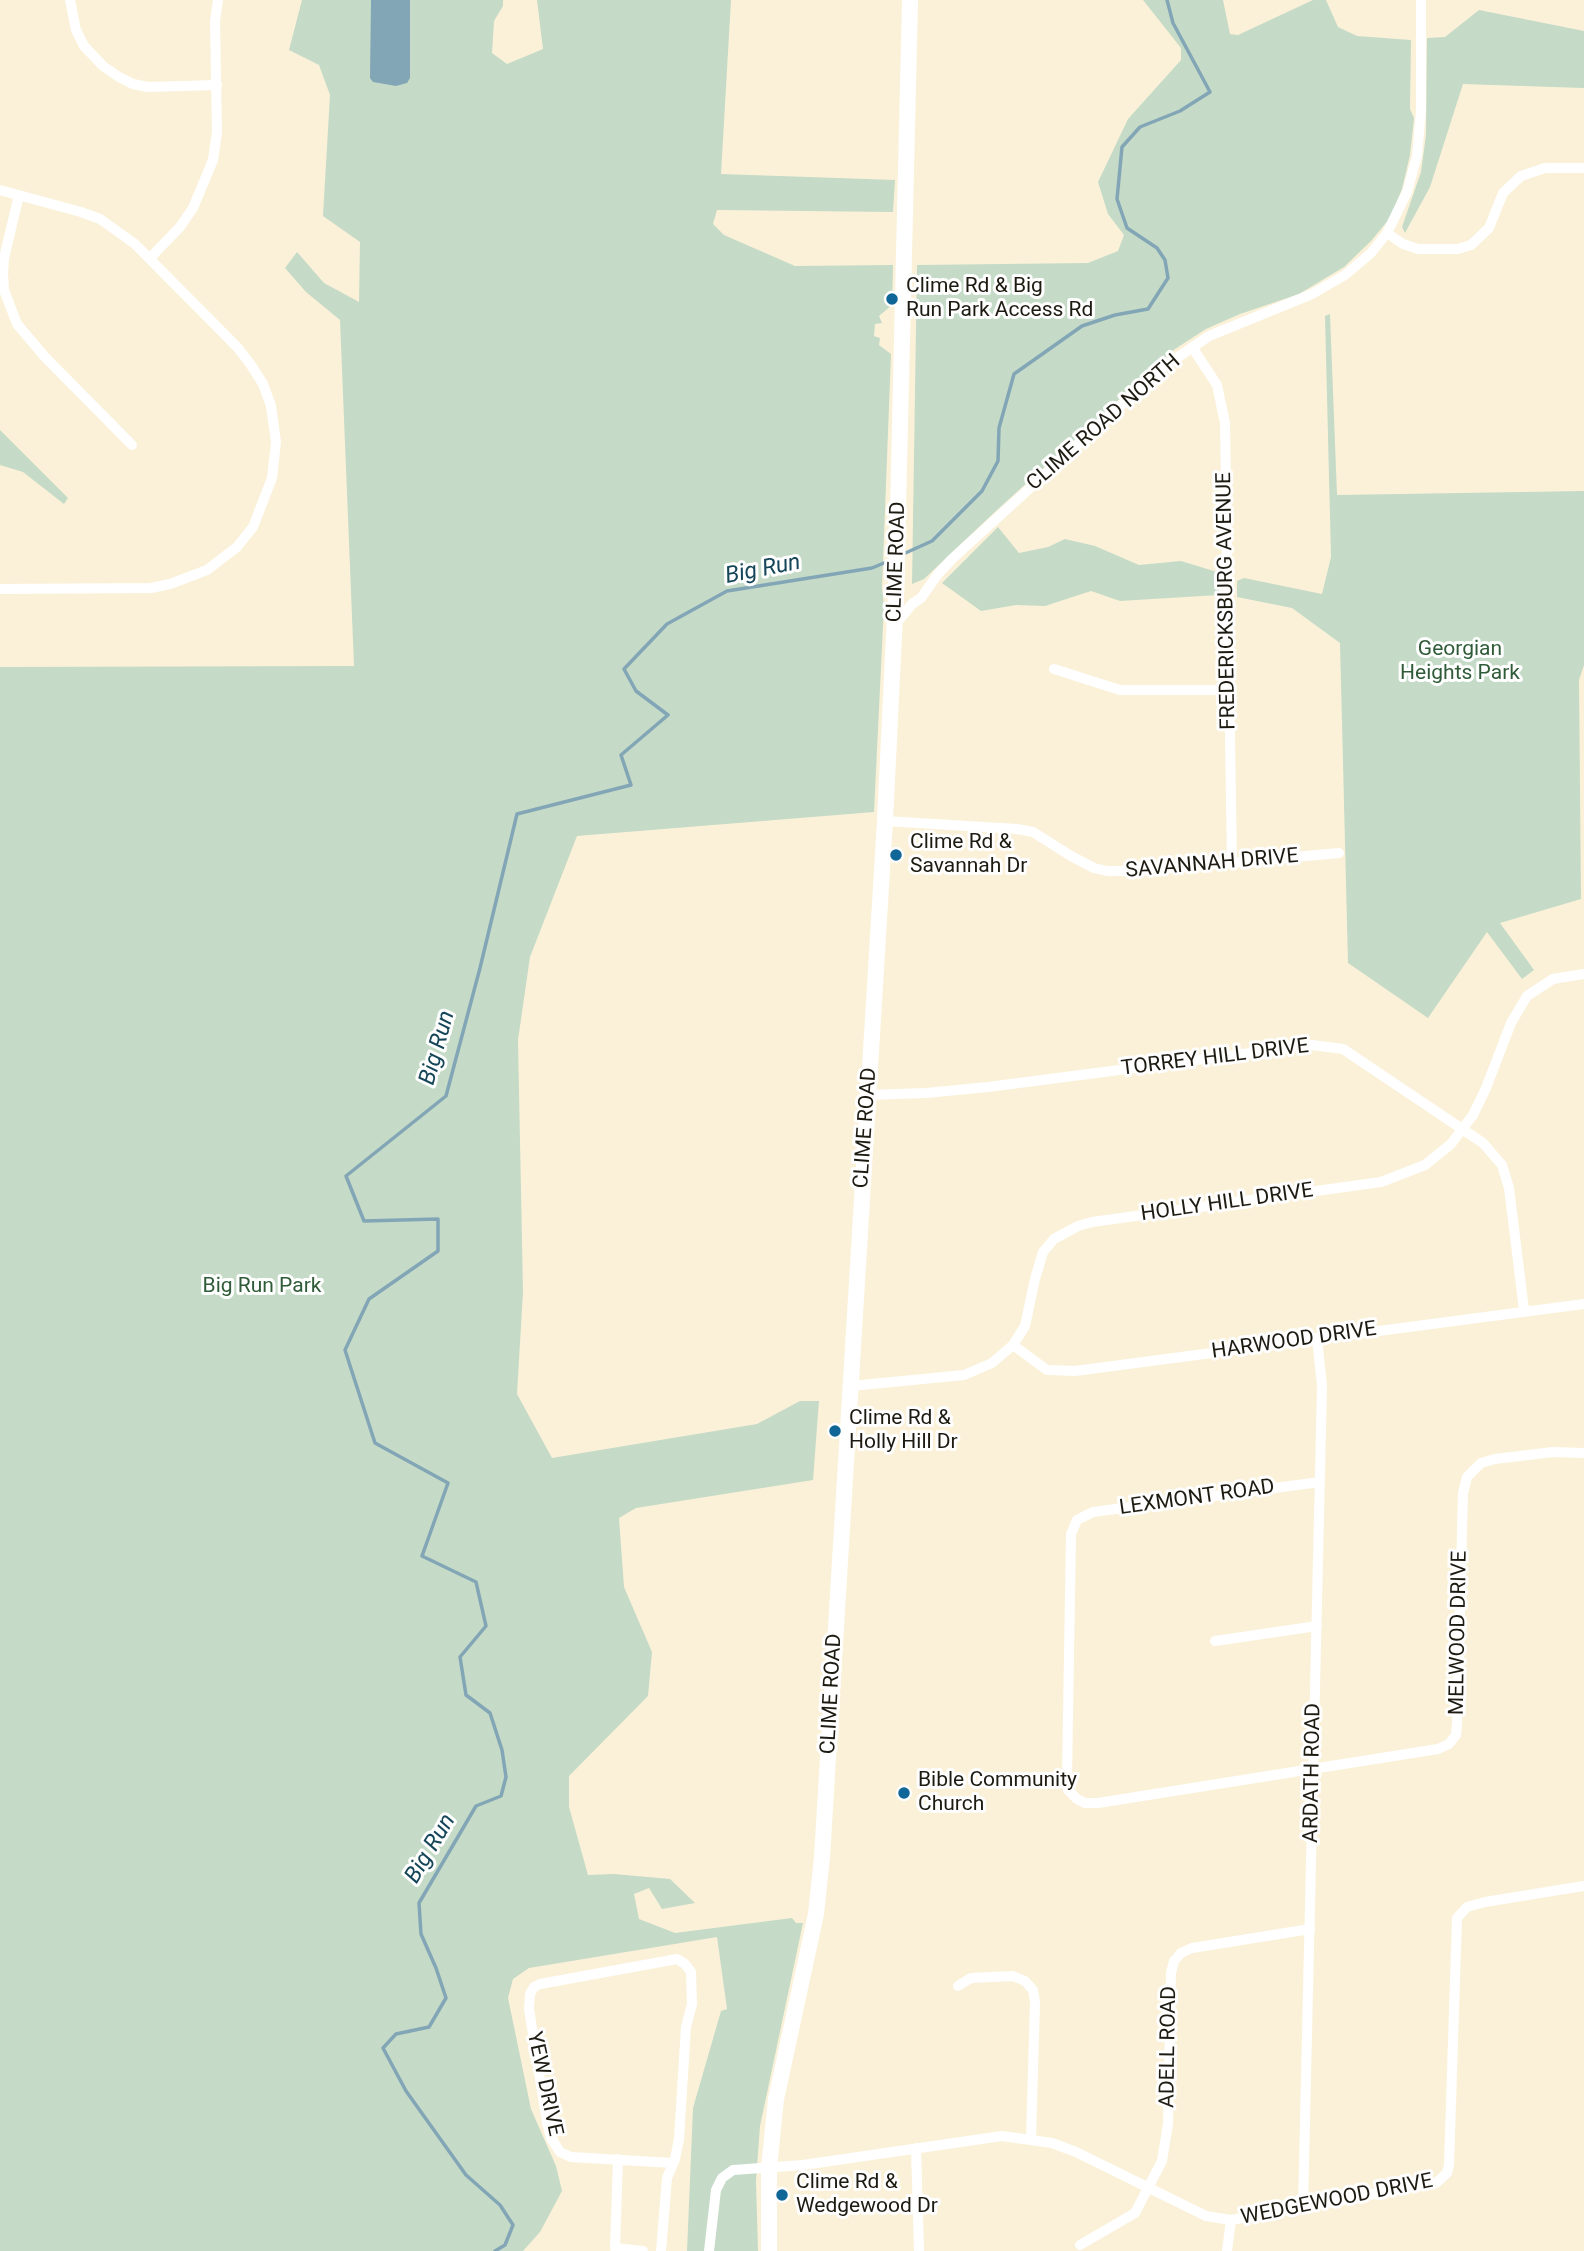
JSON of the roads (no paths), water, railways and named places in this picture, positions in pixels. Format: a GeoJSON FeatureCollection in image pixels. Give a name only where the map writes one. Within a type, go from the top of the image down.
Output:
{"type":"FeatureCollection","features":[{"type":"Feature","properties":{"kind":"main road","name":"CLIME ROAD"},"geometry":{"type":"LineString","coordinates":[[769,2251],[769,2168],[778,2089],[807,1963],[818,1901],[851,1386],[895,625],[910,0]]}},
{"type":"Feature","properties":{"kind":"street"},"geometry":{"type":"LineString","coordinates":[[70,0],[76,30],[84,46],[119,78],[148,87],[217,85]]}},
{"type":"Feature","properties":{"kind":"street"},"geometry":{"type":"LineString","coordinates":[[150,258],[180,227],[193,208],[213,160],[218,132],[215,21],[218,0]]}},
{"type":"Feature","properties":{"kind":"street","name":"CLIME ROAD NORTH"},"geometry":{"type":"LineString","coordinates":[[895,625],[952,559],[1162,368],[1192,347],[1231,326],[1312,294],[1345,275],[1371,253],[1387,233],[1407,192],[1417,156],[1421,111],[1421,0]]}},
{"type":"Feature","properties":{"kind":"street"},"geometry":{"type":"LineString","coordinates":[[1387,233],[1403,244],[1418,249],[1458,249],[1471,244],[1489,228],[1503,193],[1521,176],[1545,168],[1584,168]]}},
{"type":"Feature","properties":{"kind":"street"},"geometry":{"type":"LineString","coordinates":[[0,190],[100,219],[118,230],[150,258],[238,348],[263,384],[275,423],[276,442],[272,478],[253,527],[237,547],[207,570],[170,584],[131,589],[0,589]]}},
{"type":"Feature","properties":{"kind":"street"},"geometry":{"type":"LineString","coordinates":[[19,195],[4,258],[3,274],[8,305],[17,324],[45,357],[132,445]]}},
{"type":"Feature","properties":{"kind":"street","name":"FREDERICKSBURG AVENUE"},"geometry":{"type":"LineString","coordinates":[[1192,347],[1217,385],[1225,423],[1232,863]]}},
{"type":"Feature","properties":{"kind":"street"},"geometry":{"type":"LineString","coordinates":[[1054,669],[1119,690],[1229,690]]}},
{"type":"Feature","properties":{"kind":"street","name":"SAVANNAH DRIVE"},"geometry":{"type":"LineString","coordinates":[[885,821],[1017,828],[1033,832],[1071,856],[1094,868],[1107,871],[1141,871],[1339,853]]}},
{"type":"Feature","properties":{"kind":"street","name":"HOLLY HILL DRIVE"},"geometry":{"type":"LineString","coordinates":[[851,1386],[964,1375],[992,1363],[1013,1345],[1025,1326],[1043,1252],[1054,1239],[1065,1232],[1092,1222],[1381,1182],[1425,1165],[1451,1143],[1473,1115],[1511,1023],[1527,996],[1553,979],[1584,974]]}},
{"type":"Feature","properties":{"kind":"street","name":"TORREY HILL DRIVE"},"geometry":{"type":"LineString","coordinates":[[868,1095],[976,1088],[1312,1045],[1343,1049],[1483,1143],[1502,1165],[1509,1188],[1524,1310]]}},
{"type":"Feature","properties":{"kind":"street","name":"HARWOOD DRIVE"},"geometry":{"type":"LineString","coordinates":[[1013,1345],[1047,1370],[1075,1371],[1584,1304]]}},
{"type":"Feature","properties":{"kind":"street","name":"ARDATH ROAD"},"geometry":{"type":"LineString","coordinates":[[1303,2207],[1322,1386],[1317,1338]]}},
{"type":"Feature","properties":{"kind":"street","name":"MELWOOD DRIVE"},"geometry":{"type":"LineString","coordinates":[[1077,1800],[1098,1803],[1438,1749],[1453,1740],[1457,1723],[1463,1493],[1467,1477],[1481,1463],[1495,1459],[1553,1452],[1584,1453]]}},
{"type":"Feature","properties":{"kind":"street","name":"LEXMONT ROAD"},"geometry":{"type":"LineString","coordinates":[[1077,1800],[1068,1790],[1067,1777],[1071,1534],[1077,1520],[1093,1512],[1320,1482]]}},
{"type":"Feature","properties":{"kind":"street"},"geometry":{"type":"LineString","coordinates":[[1215,1641],[1317,1626]]}},
{"type":"Feature","properties":{"kind":"street","name":"WEDGEWOOD DRIVE"},"geometry":{"type":"LineString","coordinates":[[709,2251],[716,2190],[722,2178],[733,2170],[803,2165],[1002,2136],[1031,2139],[1076,2152],[1206,2216],[1231,2220],[1436,2183],[1443,2179],[1449,2165],[1457,1919],[1467,1907],[1485,1902],[1584,1886]]}},
{"type":"Feature","properties":{"kind":"street","name":"ADELL ROAD"},"geometry":{"type":"LineString","coordinates":[[1080,2245],[1129,2219],[1135,2213],[1161,2161],[1166,2139],[1171,1973],[1174,1962],[1181,1953],[1192,1948],[1310,1929]]}},
{"type":"Feature","properties":{"kind":"street","name":"YEW DRIVE"},"geometry":{"type":"LineString","coordinates":[[677,1959],[685,1964],[691,1972],[692,2004],[685,2028],[680,2139],[673,2163],[571,2157],[560,2151],[551,2138],[528,2001],[534,1987],[677,1959]]}},
{"type":"Feature","properties":{"kind":"street"},"geometry":{"type":"LineString","coordinates":[[958,1986],[971,1978],[1013,1976],[1025,1981],[1033,1990],[1035,2002],[1031,2139]]}},
{"type":"Feature","properties":{"kind":"street"},"geometry":{"type":"LineString","coordinates":[[916,2148],[919,2251]]}},
{"type":"Feature","properties":{"kind":"street"},"geometry":{"type":"LineString","coordinates":[[618,2159],[615,2248],[643,2251]]}},
{"type":"Feature","properties":{"kind":"street"},"geometry":{"type":"LineString","coordinates":[[661,2251],[667,2178],[673,2163]]}},
{"type":"Feature","properties":{"kind":"street"},"geometry":{"type":"LineString","coordinates":[[1227,2251],[1231,2220]]}},
{"type":"Feature","properties":{"kind":"water"},"geometry":{"type":"Polygon","coordinates":[[[371,0],[410,0],[410,78],[407,83],[396,86],[373,82],[370,78],[371,0]]]}},
{"type":"Feature","properties":{"kind":"waterway","name":"Big Run"},"geometry":{"type":"LineString","coordinates":[[901,555],[932,541],[982,491],[998,461],[999,428],[1014,374],[1082,326],[1115,315],[1148,309],[1168,278],[1165,260],[1157,248],[1127,228],[1117,199],[1122,147],[1140,127],[1180,111],[1210,92],[1173,23],[1167,0]]}},
{"type":"Feature","properties":{"kind":"waterway","name":"Big Run"},"geometry":{"type":"LineString","coordinates":[[495,2251],[505,2245],[513,2225],[500,2205],[466,2175],[406,2091],[383,2048],[396,2034],[429,2027],[446,1998],[421,1934],[419,1903],[476,1806],[501,1796],[506,1777],[502,1750],[490,1713],[466,1695],[460,1657],[486,1626],[476,1582],[422,1556],[448,1483],[375,1443],[345,1350],[369,1299],[438,1251],[438,1219],[364,1221],[346,1176],[446,1096],[517,814],[631,785],[621,755],[668,715],[636,691],[624,669],[667,624],[727,591],[872,568],[891,560]]}},
{"type":"Feature","properties":{"kind":"place","name":"Clime Rd & Big Run Park Access Rd"},"geometry":{"type":"Point","coordinates":[892,299]}},
{"type":"Feature","properties":{"kind":"place","name":"Clime Rd & Savannah Dr"},"geometry":{"type":"Point","coordinates":[896,855]}},
{"type":"Feature","properties":{"kind":"place","name":"Clime Rd & Holly Hill Dr"},"geometry":{"type":"Point","coordinates":[835,1431]}},
{"type":"Feature","properties":{"kind":"place","name":"Bible Community Church"},"geometry":{"type":"Point","coordinates":[904,1793]}},
{"type":"Feature","properties":{"kind":"place","name":"Clime Rd & Wedgewood Dr"},"geometry":{"type":"Point","coordinates":[782,2195]}},
{"type":"Feature","properties":{"kind":"park label","name":"Georgian Heights Park"},"geometry":{"type":"Point","coordinates":[1460,662]}},
{"type":"Feature","properties":{"kind":"park label","name":"Big Run Park"},"geometry":{"type":"Point","coordinates":[262,1287]}}]}
